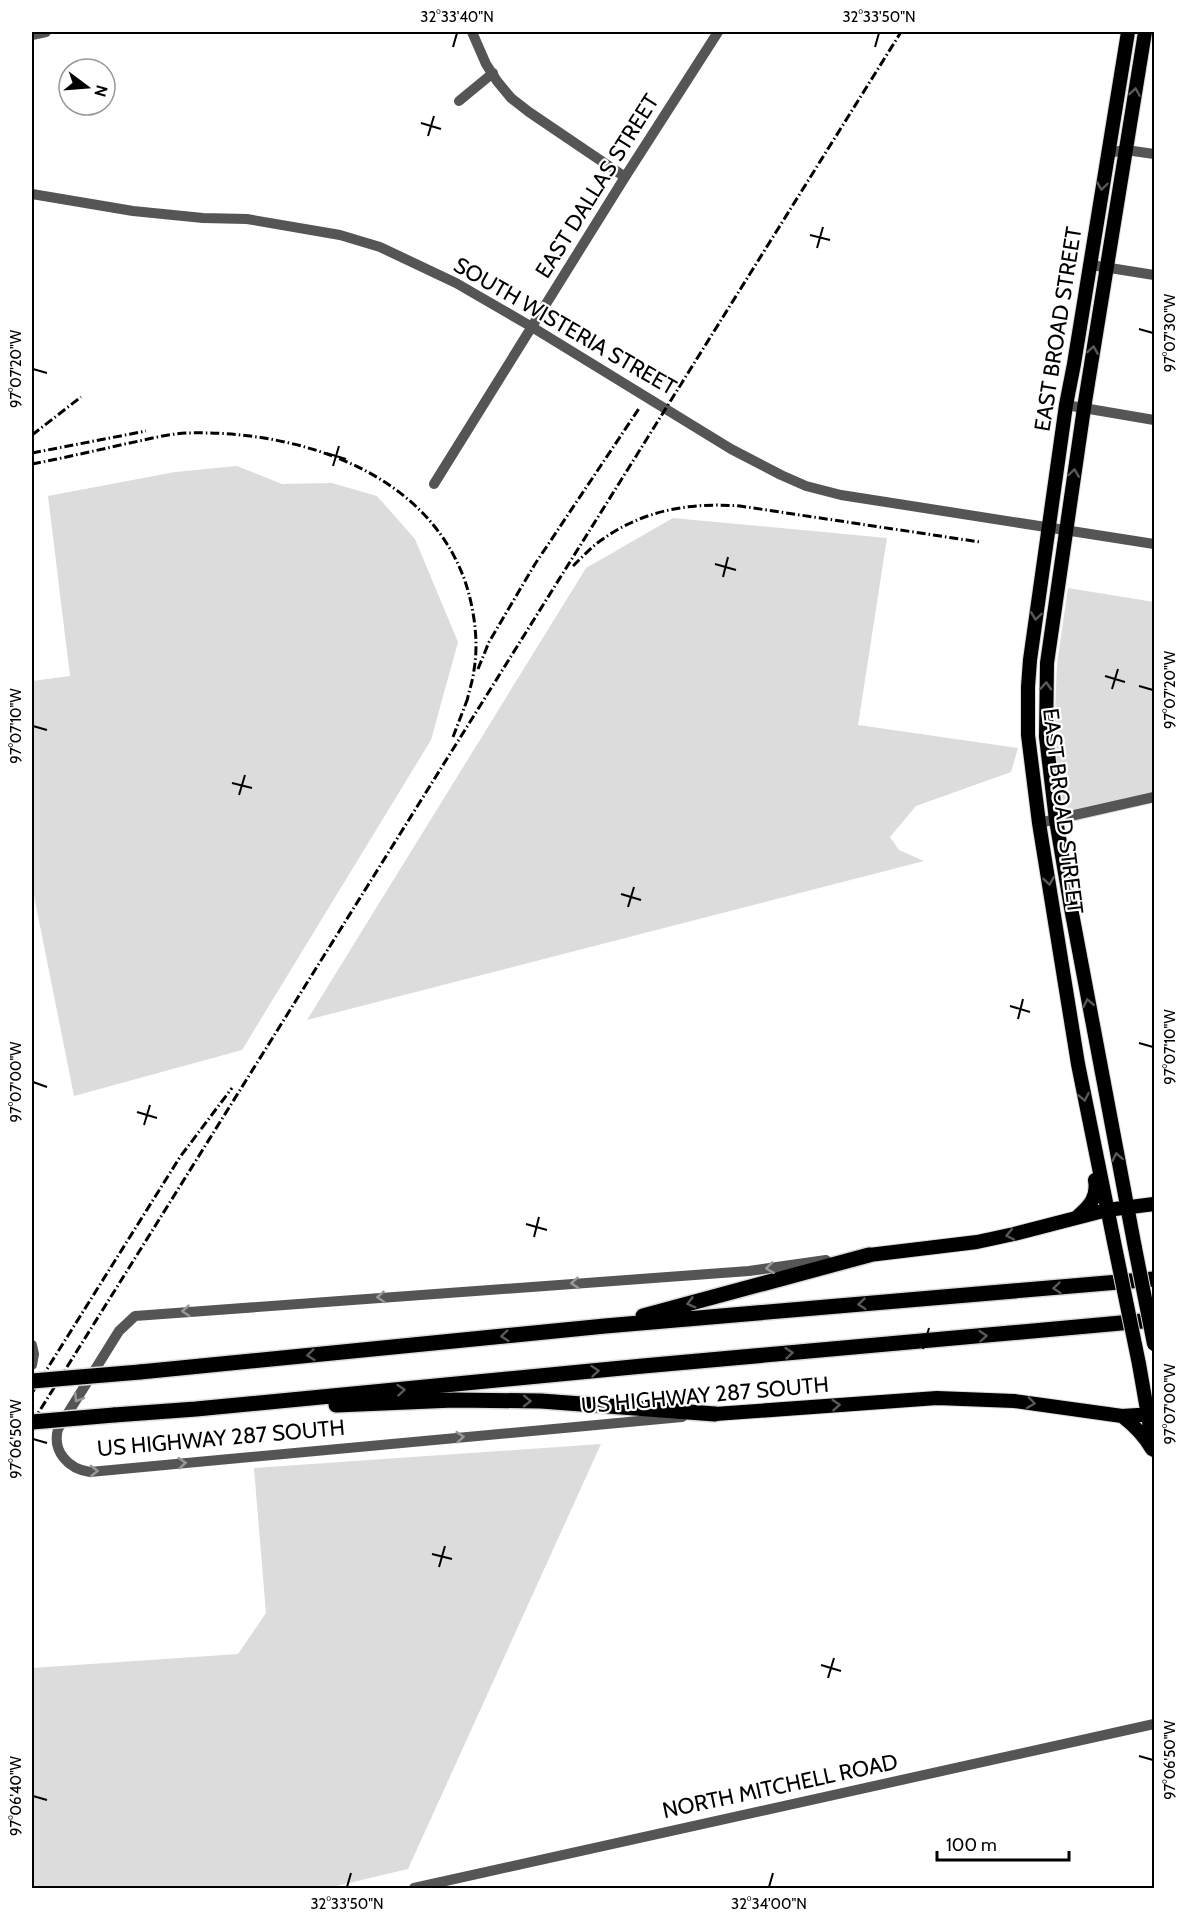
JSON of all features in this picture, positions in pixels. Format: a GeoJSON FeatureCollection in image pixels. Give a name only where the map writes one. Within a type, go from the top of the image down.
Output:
{"type":"FeatureCollection","features":[{"type":"Feature","properties":{"kind":"highway"},"geometry":{"type":"LineString","coordinates":[[605,1326],[869,1255]]}},
{"type":"Feature","properties":{"kind":"highway"},"geometry":{"type":"LineString","coordinates":[[32,1381],[605,1326],[1155,1279]]}},
{"type":"Feature","properties":{"kind":"highway"},"geometry":{"type":"LineString","coordinates":[[32,1422],[196,1409],[1155,1320]]}},
{"type":"Feature","properties":{"kind":"highway"},"geometry":{"type":"LineString","coordinates":[[196,1409],[230,1413],[299,1407],[454,1400],[541,1401],[715,1414]]}},
{"type":"Feature","properties":{"kind":"main road","name":"EAST BROAD STREET"},"geometry":{"type":"LineString","coordinates":[[1128,32],[1066,405],[1028,687],[1029,735],[1039,823],[1078,1064],[1139,1364],[1152,1415],[1155,1452]]}},
{"type":"Feature","properties":{"kind":"main road","name":"EAST BROAD STREET"},"geometry":{"type":"LineString","coordinates":[[1145,32],[1084,408],[1047,663],[1046,737],[1056,820],[1071,908],[1126,1207],[1155,1344]]}},
{"type":"Feature","properties":{"kind":"main road"},"geometry":{"type":"LineString","coordinates":[[1030,660],[1047,663]]}},
{"type":"Feature","properties":{"kind":"main road"},"geometry":{"type":"LineString","coordinates":[[1029,735],[1046,737]]}},
{"type":"Feature","properties":{"kind":"main road"},"geometry":{"type":"LineString","coordinates":[[1054,911],[1071,908]]}},
{"type":"Feature","properties":{"kind":"main road"},"geometry":{"type":"LineString","coordinates":[[1078,1064],[1099,1060]]}},
{"type":"Feature","properties":{"kind":"main road"},"geometry":{"type":"LineString","coordinates":[[1077,1218],[1095,1196],[1096,1160]]}},
{"type":"Feature","properties":{"kind":"main road","name":"US HIGHWAY 287 SOUTH"},"geometry":{"type":"LineString","coordinates":[[869,1255],[977,1242],[1107,1210],[1155,1204]]}},
{"type":"Feature","properties":{"kind":"main road","name":"US HIGHWAY 287 SOUTH"},"geometry":{"type":"LineString","coordinates":[[715,1414],[927,1398],[977,1398],[1122,1416],[1152,1415]]}},
{"type":"Feature","properties":{"kind":"main road"},"geometry":{"type":"LineString","coordinates":[[1122,1416],[1136,1426],[1155,1452]]}},
{"type":"Feature","properties":{"kind":"street"},"geometry":{"type":"LineString","coordinates":[[32,35],[46,32]]}},
{"type":"Feature","properties":{"kind":"street"},"geometry":{"type":"LineString","coordinates":[[472,32],[486,64],[511,98],[625,177]]}},
{"type":"Feature","properties":{"kind":"street","name":"EAST DALLAS STREET"},"geometry":{"type":"LineString","coordinates":[[434,484],[718,32]]}},
{"type":"Feature","properties":{"kind":"street"},"geometry":{"type":"LineString","coordinates":[[459,101],[493,73]]}},
{"type":"Feature","properties":{"kind":"street"},"geometry":{"type":"LineString","coordinates":[[1108,147],[1155,154]]}},
{"type":"Feature","properties":{"kind":"street","name":"SOUTH WISTERIA STREET"},"geometry":{"type":"LineString","coordinates":[[32,194],[133,212],[247,219],[340,235],[380,247],[426,268],[532,327],[731,449],[781,476],[806,486],[841,495],[1155,544]]}},
{"type":"Feature","properties":{"kind":"street"},"geometry":{"type":"LineString","coordinates":[[1091,265],[1155,275]]}},
{"type":"Feature","properties":{"kind":"street"},"geometry":{"type":"LineString","coordinates":[[1066,405],[1155,420]]}},
{"type":"Feature","properties":{"kind":"street"},"geometry":{"type":"LineString","coordinates":[[1039,823],[1155,797]]}},
{"type":"Feature","properties":{"kind":"street","name":"US HIGHWAY 287 SOUTH"},"geometry":{"type":"LineString","coordinates":[[715,1414],[90,1472],[75,1468],[67,1462],[59,1450],[57,1441],[58,1429],[119,1331],[135,1316],[749,1270],[869,1255]]}},
{"type":"Feature","properties":{"kind":"street"},"geometry":{"type":"LineString","coordinates":[[32,1345],[34,1354],[32,1365]]}},
{"type":"Feature","properties":{"kind":"street","name":"NORTH MITCHELL ROAD"},"geometry":{"type":"LineString","coordinates":[[421,1888],[1155,1724]]}},
{"type":"Feature","properties":{"kind":"shaded area"},"geometry":{"type":"Polygon","coordinates":[[[237,466],[282,484],[332,483],[377,496],[415,539],[458,642],[431,740],[242,1050],[74,1096],[32,886],[32,681],[70,676],[48,496],[175,472],[237,466]]]}},
{"type":"Feature","properties":{"kind":"shaded area"},"geometry":{"type":"Polygon","coordinates":[[[673,518],[887,538],[858,725],[1018,748],[1011,772],[916,806],[890,837],[899,850],[924,861],[307,1020],[586,568],[673,518]]]}},
{"type":"Feature","properties":{"kind":"shaded area"},"geometry":{"type":"Polygon","coordinates":[[[1068,588],[1154,602],[1154,803],[1072,822],[1066,811],[1058,780],[1055,713],[1057,664],[1068,588]]]}},
{"type":"Feature","properties":{"kind":"shaded area"},"geometry":{"type":"Polygon","coordinates":[[[601,1444],[408,1869],[328,1888],[32,1888],[32,1668],[238,1654],[266,1613],[254,1468],[601,1444]]]}},
{"type":"Feature","properties":{"kind":"railway"},"geometry":{"type":"LineString","coordinates":[[32,1423],[901,32]]}},
{"type":"Feature","properties":{"kind":"railway"},"geometry":{"type":"LineString","coordinates":[[32,435],[81,397]]}},
{"type":"Feature","properties":{"kind":"railway"},"geometry":{"type":"LineString","coordinates":[[478,669],[489,642],[535,564],[640,407]]}},
{"type":"Feature","properties":{"kind":"railway"},"geometry":{"type":"LineString","coordinates":[[32,453],[146,431]]}},
{"type":"Feature","properties":{"kind":"railway"},"geometry":{"type":"LineString","coordinates":[[32,464],[156,437],[187,433],[228,434],[270,439],[312,449],[352,464],[388,484],[420,510],[446,542],[465,581],[476,636],[473,674],[467,701]]}},
{"type":"Feature","properties":{"kind":"railway"},"geometry":{"type":"LineString","coordinates":[[573,566],[596,544],[612,533],[646,516],[701,506],[740,506],[980,542]]}},
{"type":"Feature","properties":{"kind":"railway"},"geometry":{"type":"LineString","coordinates":[[453,737],[469,695]]}},
{"type":"Feature","properties":{"kind":"railway"},"geometry":{"type":"LineString","coordinates":[[32,1393],[180,1157],[232,1088]]}}]}
